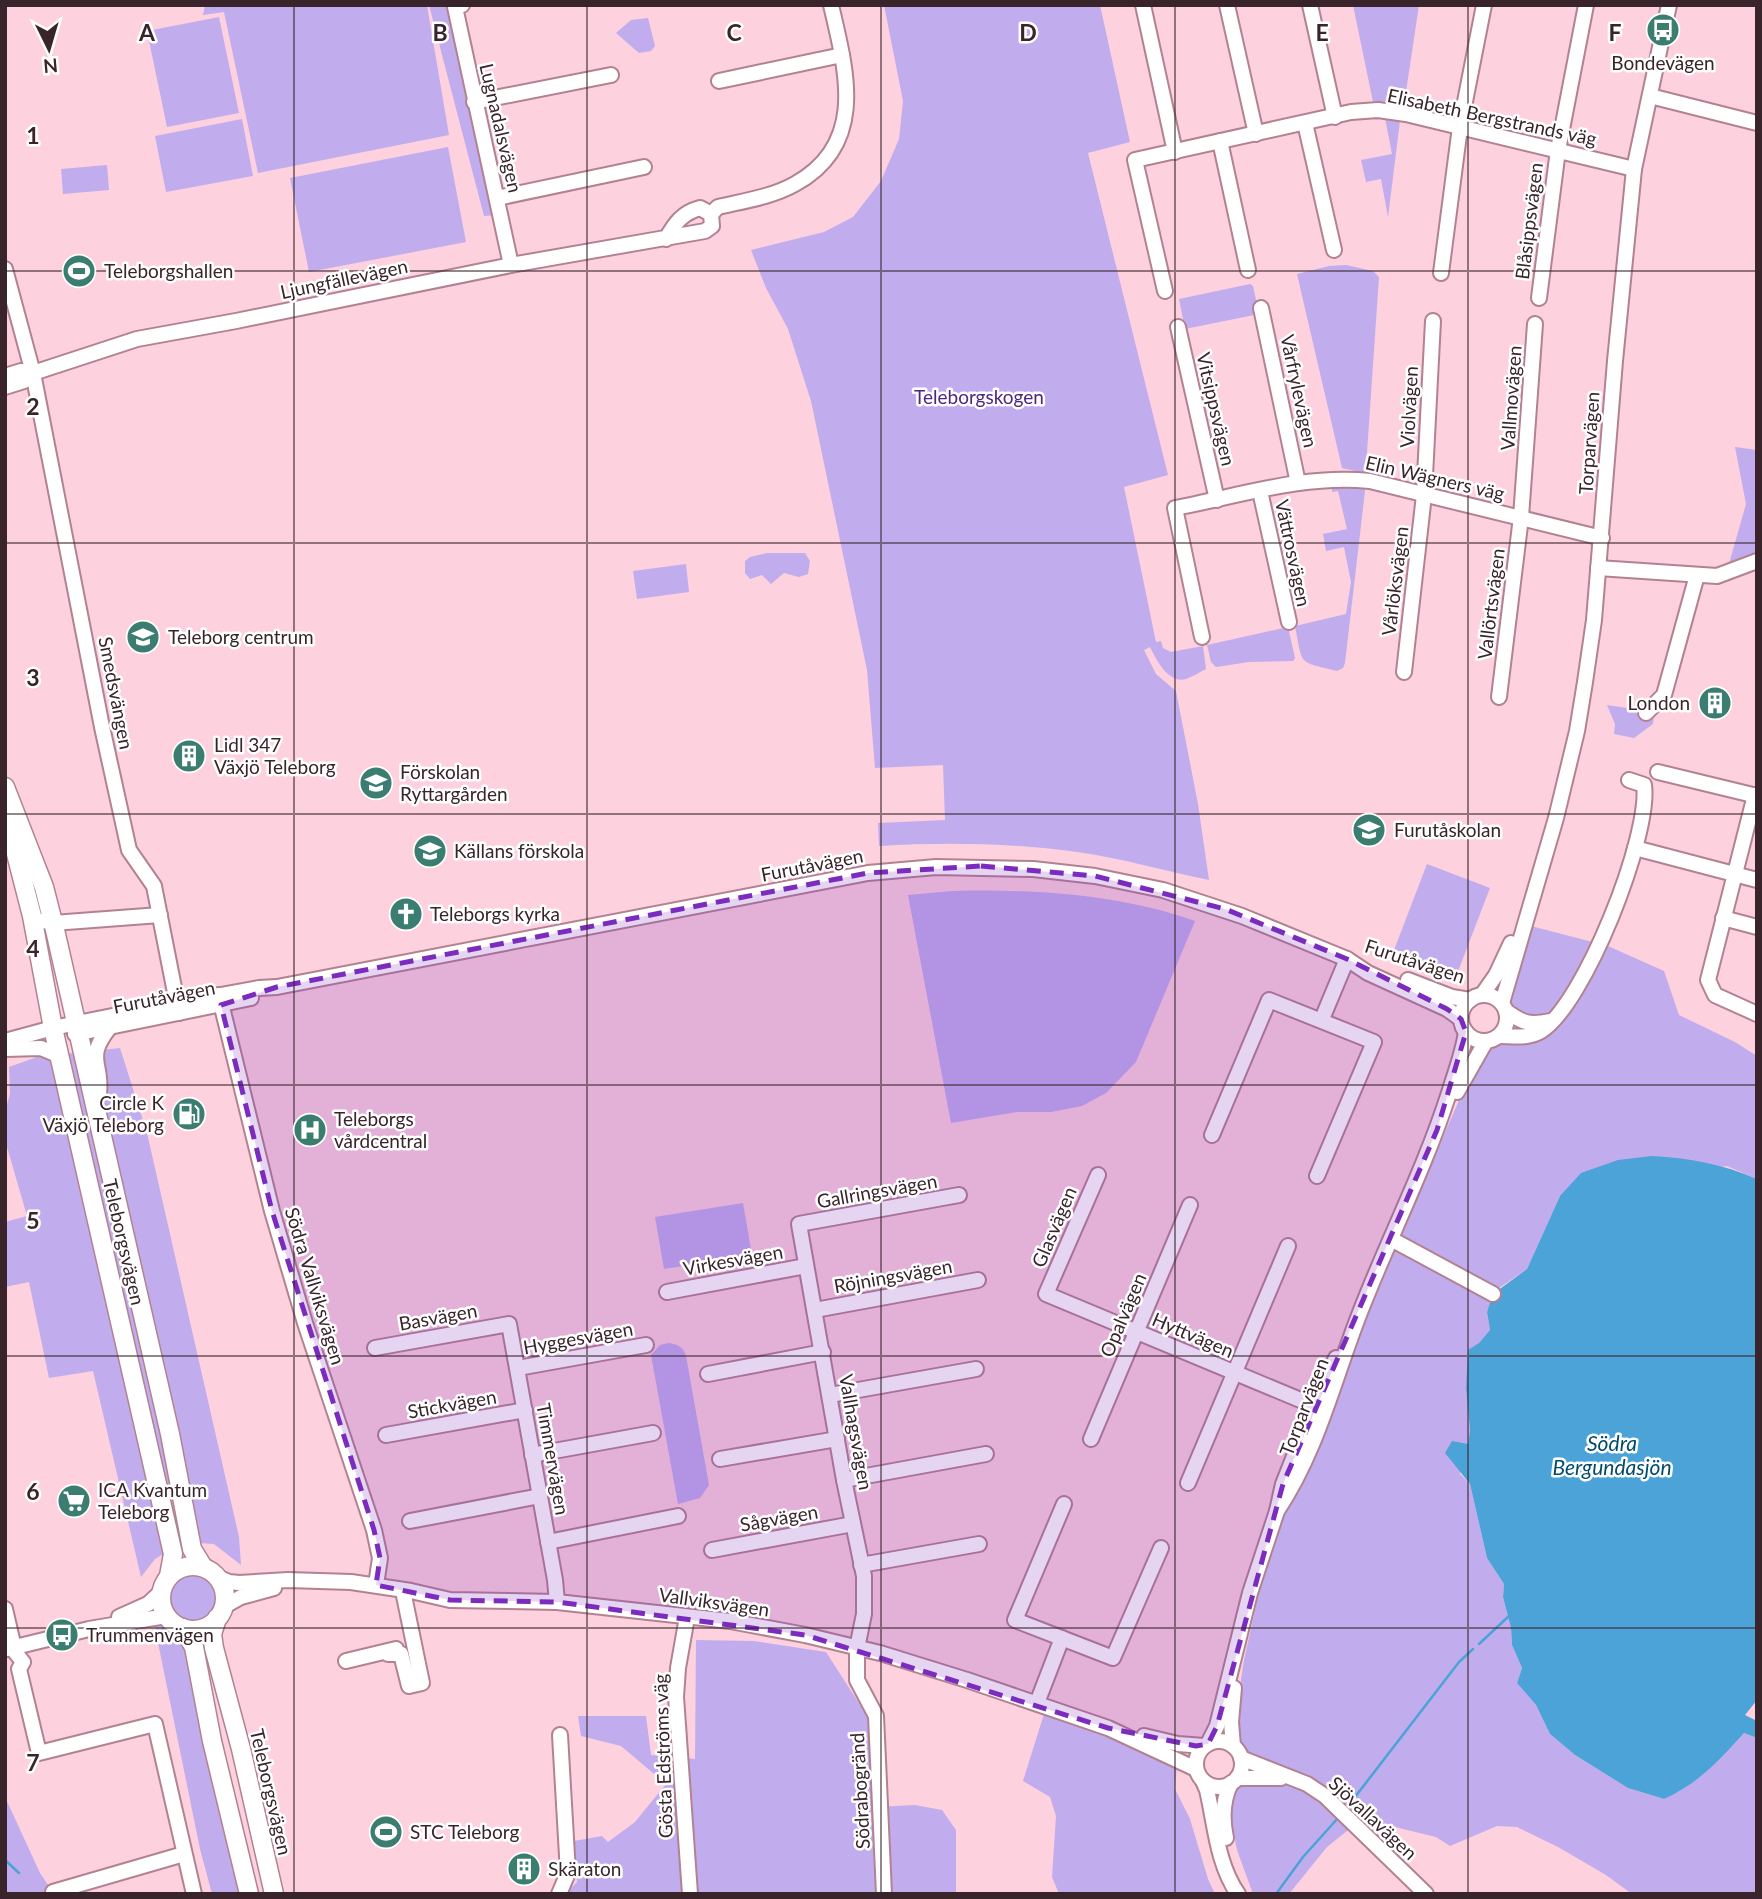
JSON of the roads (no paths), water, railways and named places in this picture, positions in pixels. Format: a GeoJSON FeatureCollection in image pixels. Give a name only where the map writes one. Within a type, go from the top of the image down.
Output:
{"type":"FeatureCollection","features":[{"type":"Feature","properties":{"kind":"main road","name":"Teleborgsvägen"},"geometry":{"type":"LineString","coordinates":[[5,787],[44,887],[53,923],[66,1030],[60,1056],[173,1554],[165,1584]]}},
{"type":"Feature","properties":{"kind":"main road","name":"Teleborgsvägen"},"geometry":{"type":"LineString","coordinates":[[5,812],[66,1030],[97,1109],[170,1434],[192,1549],[210,1572]]}},
{"type":"Feature","properties":{"kind":"main road"},"geometry":{"type":"LineString","coordinates":[[183,1628],[201,1629],[220,1613],[224,1591],[210,1572],[188,1566],[165,1584],[161,1601],[166,1616],[183,1628],[194,1647],[212,1741],[249,1894]]}},
{"type":"Feature","properties":{"kind":"main road","name":"Teleborgsvägen"},"geometry":{"type":"LineString","coordinates":[[220,1613],[212,1632],[214,1648],[241,1749],[274,1894]]}},
{"type":"Feature","properties":{"kind":"street","name":"Lugnadalsvägen"},"geometry":{"type":"LineString","coordinates":[[462,5],[455,7],[510,265]]}},
{"type":"Feature","properties":{"kind":"street"},"geometry":{"type":"LineString","coordinates":[[666,239],[686,212],[700,208],[711,214],[718,207],[776,192],[810,175],[824,161],[842,129],[848,93],[831,5]]}},
{"type":"Feature","properties":{"kind":"street"},"geometry":{"type":"LineString","coordinates":[[1143,5],[1175,152]]}},
{"type":"Feature","properties":{"kind":"street"},"geometry":{"type":"LineString","coordinates":[[1227,5],[1256,134]]}},
{"type":"Feature","properties":{"kind":"street"},"geometry":{"type":"LineString","coordinates":[[1310,5],[1335,117]]}},
{"type":"Feature","properties":{"kind":"street"},"geometry":{"type":"LineString","coordinates":[[1441,273],[1460,127],[1484,5]]}},
{"type":"Feature","properties":{"kind":"street","name":"Blåsippsvägen"},"geometry":{"type":"LineString","coordinates":[[1539,298],[1558,150],[1586,5]]}},
{"type":"Feature","properties":{"kind":"street","name":"Torparvägen"},"geometry":{"type":"LineString","coordinates":[[1504,1007],[1577,731],[1594,620],[1634,169],[1669,5]]}},
{"type":"Feature","properties":{"kind":"street"},"geometry":{"type":"LineString","coordinates":[[719,81],[842,55]]}},
{"type":"Feature","properties":{"kind":"street"},"geometry":{"type":"LineString","coordinates":[[474,102],[611,75]]}},
{"type":"Feature","properties":{"kind":"street"},"geometry":{"type":"LineString","coordinates":[[1650,96],[1757,123]]}},
{"type":"Feature","properties":{"kind":"street","name":"Elisabeth Bergstrands väg"},"geometry":{"type":"LineString","coordinates":[[1165,291],[1135,160],[1351,112],[1378,110],[1406,114],[1634,169]]}},
{"type":"Feature","properties":{"kind":"street"},"geometry":{"type":"LineString","coordinates":[[1305,123],[1334,250]]}},
{"type":"Feature","properties":{"kind":"street"},"geometry":{"type":"LineString","coordinates":[[1220,141],[1248,270]]}},
{"type":"Feature","properties":{"kind":"street"},"geometry":{"type":"LineString","coordinates":[[497,198],[644,167]]}},
{"type":"Feature","properties":{"kind":"street","name":"Ljungfällevägen"},"geometry":{"type":"LineString","coordinates":[[5,387],[24,382],[33,373],[137,339],[510,265],[705,231],[712,226],[711,214]]}},
{"type":"Feature","properties":{"kind":"street","name":"Smedsvängen"},"geometry":{"type":"LineString","coordinates":[[5,269],[33,373],[128,850],[154,886],[178,1008]]}},
{"type":"Feature","properties":{"kind":"street","name":"Vårfrylevägen"},"geometry":{"type":"LineString","coordinates":[[1261,308],[1298,482]]}},
{"type":"Feature","properties":{"kind":"street","name":"Violvägen"},"geometry":{"type":"LineString","coordinates":[[1424,495],[1433,321]]}},
{"type":"Feature","properties":{"kind":"street","name":"Vallmovägen"},"geometry":{"type":"LineString","coordinates":[[1521,517],[1535,324]]}},
{"type":"Feature","properties":{"kind":"street","name":"Vitsippsvägen"},"geometry":{"type":"LineString","coordinates":[[1178,327],[1217,500]]}},
{"type":"Feature","properties":{"kind":"street","name":"Ljungfällevägen"},"geometry":{"type":"LineString","coordinates":[[5,376],[21,371],[33,373]]}},
{"type":"Feature","properties":{"kind":"street","name":"Elin Wägners väg"},"geometry":{"type":"LineString","coordinates":[[1202,637],[1175,508],[1298,482],[1343,478],[1370,481],[1602,538]]}},
{"type":"Feature","properties":{"kind":"street","name":"Vättrosvägen"},"geometry":{"type":"LineString","coordinates":[[1260,491],[1289,622]]}},
{"type":"Feature","properties":{"kind":"street","name":"Vårlöksvägen"},"geometry":{"type":"LineString","coordinates":[[1404,672],[1424,495]]}},
{"type":"Feature","properties":{"kind":"street","name":"Vallörtsvägen"},"geometry":{"type":"LineString","coordinates":[[1499,696],[1521,517]]}},
{"type":"Feature","properties":{"kind":"street"},"geometry":{"type":"LineString","coordinates":[[1598,568],[1717,576],[1757,561]]}},
{"type":"Feature","properties":{"kind":"street"},"geometry":{"type":"LineString","coordinates":[[1646,713],[1664,695],[1697,575]]}},
{"type":"Feature","properties":{"kind":"street"},"geometry":{"type":"LineString","coordinates":[[1658,772],[1756,795],[1708,980],[1715,995],[1757,1014]]}},
{"type":"Feature","properties":{"kind":"street"},"geometry":{"type":"LineString","coordinates":[[1551,1021],[1535,1024],[1521,1022],[1491,996],[1476,997],[1464,1006],[1464,1025],[1473,1038],[1493,1038],[1532,1035],[1543,1030],[1551,1021],[1565,1005],[1592,962],[1635,848],[1645,794],[1644,785],[1629,780]]}},
{"type":"Feature","properties":{"kind":"street"},"geometry":{"type":"LineString","coordinates":[[1635,848],[1757,880]]}},
{"type":"Feature","properties":{"kind":"street","name":"Furutåvägen"},"geometry":{"type":"LineString","coordinates":[[66,1030],[220,1000],[262,996],[277,987],[868,873],[936,867],[1033,869],[1095,876],[1163,890],[1242,916],[1347,960],[1368,973],[1447,1009],[1464,1025]]}},
{"type":"Feature","properties":{"kind":"street","name":"Torparvägen"},"geometry":{"type":"LineString","coordinates":[[1476,997],[1500,968],[1537,880]]}},
{"type":"Feature","properties":{"kind":"street"},"geometry":{"type":"LineString","coordinates":[[32,916],[53,923],[160,915]]}},
{"type":"Feature","properties":{"kind":"street"},"geometry":{"type":"LineString","coordinates":[[1723,918],[1757,927]]}},
{"type":"Feature","properties":{"kind":"street"},"geometry":{"type":"LineString","coordinates":[[1322,1020],[1347,960]]}},
{"type":"Feature","properties":{"kind":"street","name":"Furutåvägen"},"geometry":{"type":"LineString","coordinates":[[1347,960],[1372,965],[1436,991],[1476,997]]}},
{"type":"Feature","properties":{"kind":"street","name":"Södra Vallviksvägen"},"geometry":{"type":"LineString","coordinates":[[220,1000],[272,1212],[374,1530],[380,1558],[376,1585]]}},
{"type":"Feature","properties":{"kind":"street"},"geometry":{"type":"LineString","coordinates":[[1212,1135],[1269,1000],[1322,1020],[1374,1042],[1317,1176]]}},
{"type":"Feature","properties":{"kind":"street"},"geometry":{"type":"LineString","coordinates":[[1493,1038],[1507,1024],[1504,1007]]}},
{"type":"Feature","properties":{"kind":"street","name":"Furutåvägen"},"geometry":{"type":"LineString","coordinates":[[66,1030],[110,1027],[178,1008]]}},
{"type":"Feature","properties":{"kind":"street","name":"Torparvägen"},"geometry":{"type":"LineString","coordinates":[[1437,1130],[1461,1057],[1464,1025]]}},
{"type":"Feature","properties":{"kind":"street"},"geometry":{"type":"LineString","coordinates":[[97,1109],[100,1087],[96,1055],[102,1038],[110,1027]]}},
{"type":"Feature","properties":{"kind":"street"},"geometry":{"type":"LineString","coordinates":[[5,1041],[66,1030]]}},
{"type":"Feature","properties":{"kind":"street"},"geometry":{"type":"LineString","coordinates":[[5,1049],[66,1030]]}},
{"type":"Feature","properties":{"kind":"street","name":"Torparvägen"},"geometry":{"type":"LineString","coordinates":[[1206,1745],[1217,1726],[1243,1620],[1283,1484],[1320,1408],[1437,1130],[1472,1062],[1493,1038]]}},
{"type":"Feature","properties":{"kind":"street"},"geometry":{"type":"LineString","coordinates":[[5,1049],[41,1048],[60,1056]]}},
{"type":"Feature","properties":{"kind":"street","name":"Glasvägen"},"geometry":{"type":"LineString","coordinates":[[1046,1294],[1098,1175]]}},
{"type":"Feature","properties":{"kind":"street","name":"Gallringsvägen"},"geometry":{"type":"LineString","coordinates":[[802,1224],[959,1195]]}},
{"type":"Feature","properties":{"kind":"street","name":"Opalvägen"},"geometry":{"type":"LineString","coordinates":[[1091,1439],[1190,1205]]}},
{"type":"Feature","properties":{"kind":"street","name":"Vallhagsvägen"},"geometry":{"type":"LineString","coordinates":[[802,1224],[799,1224],[806,1266],[864,1576],[864,1614],[857,1648]]}},
{"type":"Feature","properties":{"kind":"street"},"geometry":{"type":"LineString","coordinates":[[1391,1239],[1493,1294]]}},
{"type":"Feature","properties":{"kind":"street"},"geometry":{"type":"LineString","coordinates":[[1188,1483],[1288,1245]]}},
{"type":"Feature","properties":{"kind":"street","name":"Virkesvägen"},"geometry":{"type":"LineString","coordinates":[[667,1292],[806,1266]]}},
{"type":"Feature","properties":{"kind":"street","name":"Röjningsvägen"},"geometry":{"type":"LineString","coordinates":[[815,1310],[978,1280]]}},
{"type":"Feature","properties":{"kind":"street","name":"Hyttvägen"},"geometry":{"type":"LineString","coordinates":[[1046,1294],[1320,1408]]}},
{"type":"Feature","properties":{"kind":"street","name":"Basvägen"},"geometry":{"type":"LineString","coordinates":[[375,1348],[509,1324]]}},
{"type":"Feature","properties":{"kind":"street","name":"Timmervägen"},"geometry":{"type":"LineString","coordinates":[[509,1324],[557,1602]]}},
{"type":"Feature","properties":{"kind":"street","name":"Hyggesvägen"},"geometry":{"type":"LineString","coordinates":[[517,1368],[646,1345]]}},
{"type":"Feature","properties":{"kind":"street"},"geometry":{"type":"LineString","coordinates":[[708,1374],[823,1352]]}},
{"type":"Feature","properties":{"kind":"street"},"geometry":{"type":"LineString","coordinates":[[830,1395],[975,1368]]}},
{"type":"Feature","properties":{"kind":"street","name":"Stickvägen"},"geometry":{"type":"LineString","coordinates":[[386,1436],[525,1410]]}},
{"type":"Feature","properties":{"kind":"street"},"geometry":{"type":"LineString","coordinates":[[532,1455],[653,1433]]}},
{"type":"Feature","properties":{"kind":"street"},"geometry":{"type":"LineString","coordinates":[[720,1459],[837,1439]]}},
{"type":"Feature","properties":{"kind":"street"},"geometry":{"type":"LineString","coordinates":[[844,1480],[986,1454]]}},
{"type":"Feature","properties":{"kind":"street"},"geometry":{"type":"LineString","coordinates":[[410,1521],[540,1496]]}},
{"type":"Feature","properties":{"kind":"street"},"geometry":{"type":"LineString","coordinates":[[1064,1504],[1016,1620],[1113,1658],[1161,1548]]}},
{"type":"Feature","properties":{"kind":"street"},"geometry":{"type":"LineString","coordinates":[[548,1542],[678,1516]]}},
{"type":"Feature","properties":{"kind":"street","name":"Sågvägen"},"geometry":{"type":"LineString","coordinates":[[712,1550],[853,1524]]}},
{"type":"Feature","properties":{"kind":"street"},"geometry":{"type":"LineString","coordinates":[[861,1565],[979,1544]]}},
{"type":"Feature","properties":{"kind":"street","name":"Vallviksvägen"},"geometry":{"type":"LineString","coordinates":[[210,1572],[229,1582],[351,1582],[450,1600],[557,1602],[687,1616],[795,1633],[955,1676],[1108,1728],[1178,1744],[1206,1745]]}},
{"type":"Feature","properties":{"kind":"street","name":"Vallviksvägen"},"geometry":{"type":"LineString","coordinates":[[220,1613],[241,1597],[303,1582]]}},
{"type":"Feature","properties":{"kind":"street"},"geometry":{"type":"LineString","coordinates":[[89,1629],[148,1604],[165,1584]]}},
{"type":"Feature","properties":{"kind":"street"},"geometry":{"type":"LineString","coordinates":[[388,1654],[401,1654],[409,1686],[422,1683],[403,1591]]}},
{"type":"Feature","properties":{"kind":"street"},"geometry":{"type":"LineString","coordinates":[[5,1609],[9,1648],[23,1662],[19,1669],[39,1753],[155,1724],[194,1894]]}},
{"type":"Feature","properties":{"kind":"street"},"geometry":{"type":"LineString","coordinates":[[9,1648],[89,1629],[166,1616]]}},
{"type":"Feature","properties":{"kind":"street","name":"Gösta Edströms väg"},"geometry":{"type":"LineString","coordinates":[[687,1616],[676,1697],[690,1894]]}},
{"type":"Feature","properties":{"kind":"street","name":"Torparvägen"},"geometry":{"type":"LineString","coordinates":[[1237,1752],[1231,1714],[1243,1620]]}},
{"type":"Feature","properties":{"kind":"street"},"geometry":{"type":"LineString","coordinates":[[1037,1703],[1062,1638]]}},
{"type":"Feature","properties":{"kind":"street"},"geometry":{"type":"LineString","coordinates":[[346,1661],[414,1644]]}},
{"type":"Feature","properties":{"kind":"street","name":"Södrabogränd"},"geometry":{"type":"LineString","coordinates":[[857,1648],[857,1680],[876,1716],[884,1894]]}},
{"type":"Feature","properties":{"kind":"street","name":"Vallviksvägen"},"geometry":{"type":"LineString","coordinates":[[1108,1728],[1200,1775]]}},
{"type":"Feature","properties":{"kind":"street"},"geometry":{"type":"LineString","coordinates":[[559,1894],[568,1873],[560,1735]]}},
{"type":"Feature","properties":{"kind":"street"},"geometry":{"type":"LineString","coordinates":[[1221,1741],[1237,1752],[1241,1767],[1225,1794],[1224,1828],[1239,1894],[1232,1885],[1222,1860],[1197,1756],[1206,1745],[1221,1741]]}},
{"type":"Feature","properties":{"kind":"street","name":"Sjövallavägen"},"geometry":{"type":"LineString","coordinates":[[1237,1752],[1307,1784],[1325,1796],[1426,1894]]}},
{"type":"Feature","properties":{"kind":"street"},"geometry":{"type":"LineString","coordinates":[[1200,1775],[1217,1787],[1234,1781]]}},
{"type":"Feature","properties":{"kind":"street","name":"Sjövallavägen"},"geometry":{"type":"LineString","coordinates":[[1234,1781],[1290,1778]]}},
{"type":"Feature","properties":{"kind":"street"},"geometry":{"type":"LineString","coordinates":[[52,1892],[184,1854]]}},
{"type":"Feature","properties":{"kind":"water","name":"Södra Bergundasjön"},"geometry":{"type":"Polygon","coordinates":[[[1652,1156],[1706,1163],[1757,1179],[1757,1700],[1745,1715],[1757,1721],[1757,1738],[1744,1733],[1698,1779],[1664,1799],[1628,1788],[1575,1755],[1550,1734],[1536,1705],[1517,1683],[1522,1668],[1512,1645],[1511,1628],[1503,1597],[1504,1584],[1487,1558],[1470,1484],[1445,1453],[1452,1441],[1468,1444],[1468,1350],[1479,1343],[1490,1330],[1487,1312],[1493,1294],[1527,1269],[1560,1196],[1581,1173],[1618,1160],[1652,1156]]]}},
{"type":"Feature","properties":{"kind":"waterway"},"geometry":{"type":"LineString","coordinates":[[1479,1644],[1509,1616]]}},
{"type":"Feature","properties":{"kind":"waterway"},"geometry":{"type":"LineString","coordinates":[[1345,1810],[1459,1662],[1473,1649]]}},
{"type":"Feature","properties":{"kind":"waterway"},"geometry":{"type":"LineString","coordinates":[[1276,1894],[1303,1857],[1338,1818]]}},
{"type":"Feature","properties":{"kind":"waterway"},"geometry":{"type":"LineString","coordinates":[[5,1860],[19,1873]]}},
{"type":"Feature","properties":{"kind":"place","name":"Bondevägen"},"geometry":{"type":"Point","coordinates":[1663,30]}},
{"type":"Feature","properties":{"kind":"place","name":"Teleborgshallen"},"geometry":{"type":"Point","coordinates":[79,271]}},
{"type":"Feature","properties":{"kind":"place","name":"Teleborg centrum"},"geometry":{"type":"Point","coordinates":[143,637]}},
{"type":"Feature","properties":{"kind":"place","name":"London"},"geometry":{"type":"Point","coordinates":[1715,703]}},
{"type":"Feature","properties":{"kind":"place","name":"Lidl 347 Växjö Teleborg"},"geometry":{"type":"Point","coordinates":[189,756]}},
{"type":"Feature","properties":{"kind":"place","name":"Förskolan Ryttargården"},"geometry":{"type":"Point","coordinates":[376,783]}},
{"type":"Feature","properties":{"kind":"place","name":"Furutåskolan"},"geometry":{"type":"Point","coordinates":[1369,830]}},
{"type":"Feature","properties":{"kind":"place","name":"Källans förskola"},"geometry":{"type":"Point","coordinates":[430,851]}},
{"type":"Feature","properties":{"kind":"place","name":"Teleborgs kyrka"},"geometry":{"type":"Point","coordinates":[406,914]}},
{"type":"Feature","properties":{"kind":"place","name":"Circle K Växjö Teleborg"},"geometry":{"type":"Point","coordinates":[189,1114]}},
{"type":"Feature","properties":{"kind":"place","name":"Teleborgs vårdcentral"},"geometry":{"type":"Point","coordinates":[310,1130]}},
{"type":"Feature","properties":{"kind":"place","name":"ICA Kvantum Teleborg"},"geometry":{"type":"Point","coordinates":[74,1501]}},
{"type":"Feature","properties":{"kind":"place","name":"Trummenvägen"},"geometry":{"type":"Point","coordinates":[62,1635]}},
{"type":"Feature","properties":{"kind":"place","name":"STC Teleborg"},"geometry":{"type":"Point","coordinates":[386,1832]}},
{"type":"Feature","properties":{"kind":"place","name":"Skäraton"},"geometry":{"type":"Point","coordinates":[524,1869]}},
{"type":"Feature","properties":{"kind":"park label","name":"Teleborgskogen"},"geometry":{"type":"Point","coordinates":[979,397]}}]}
